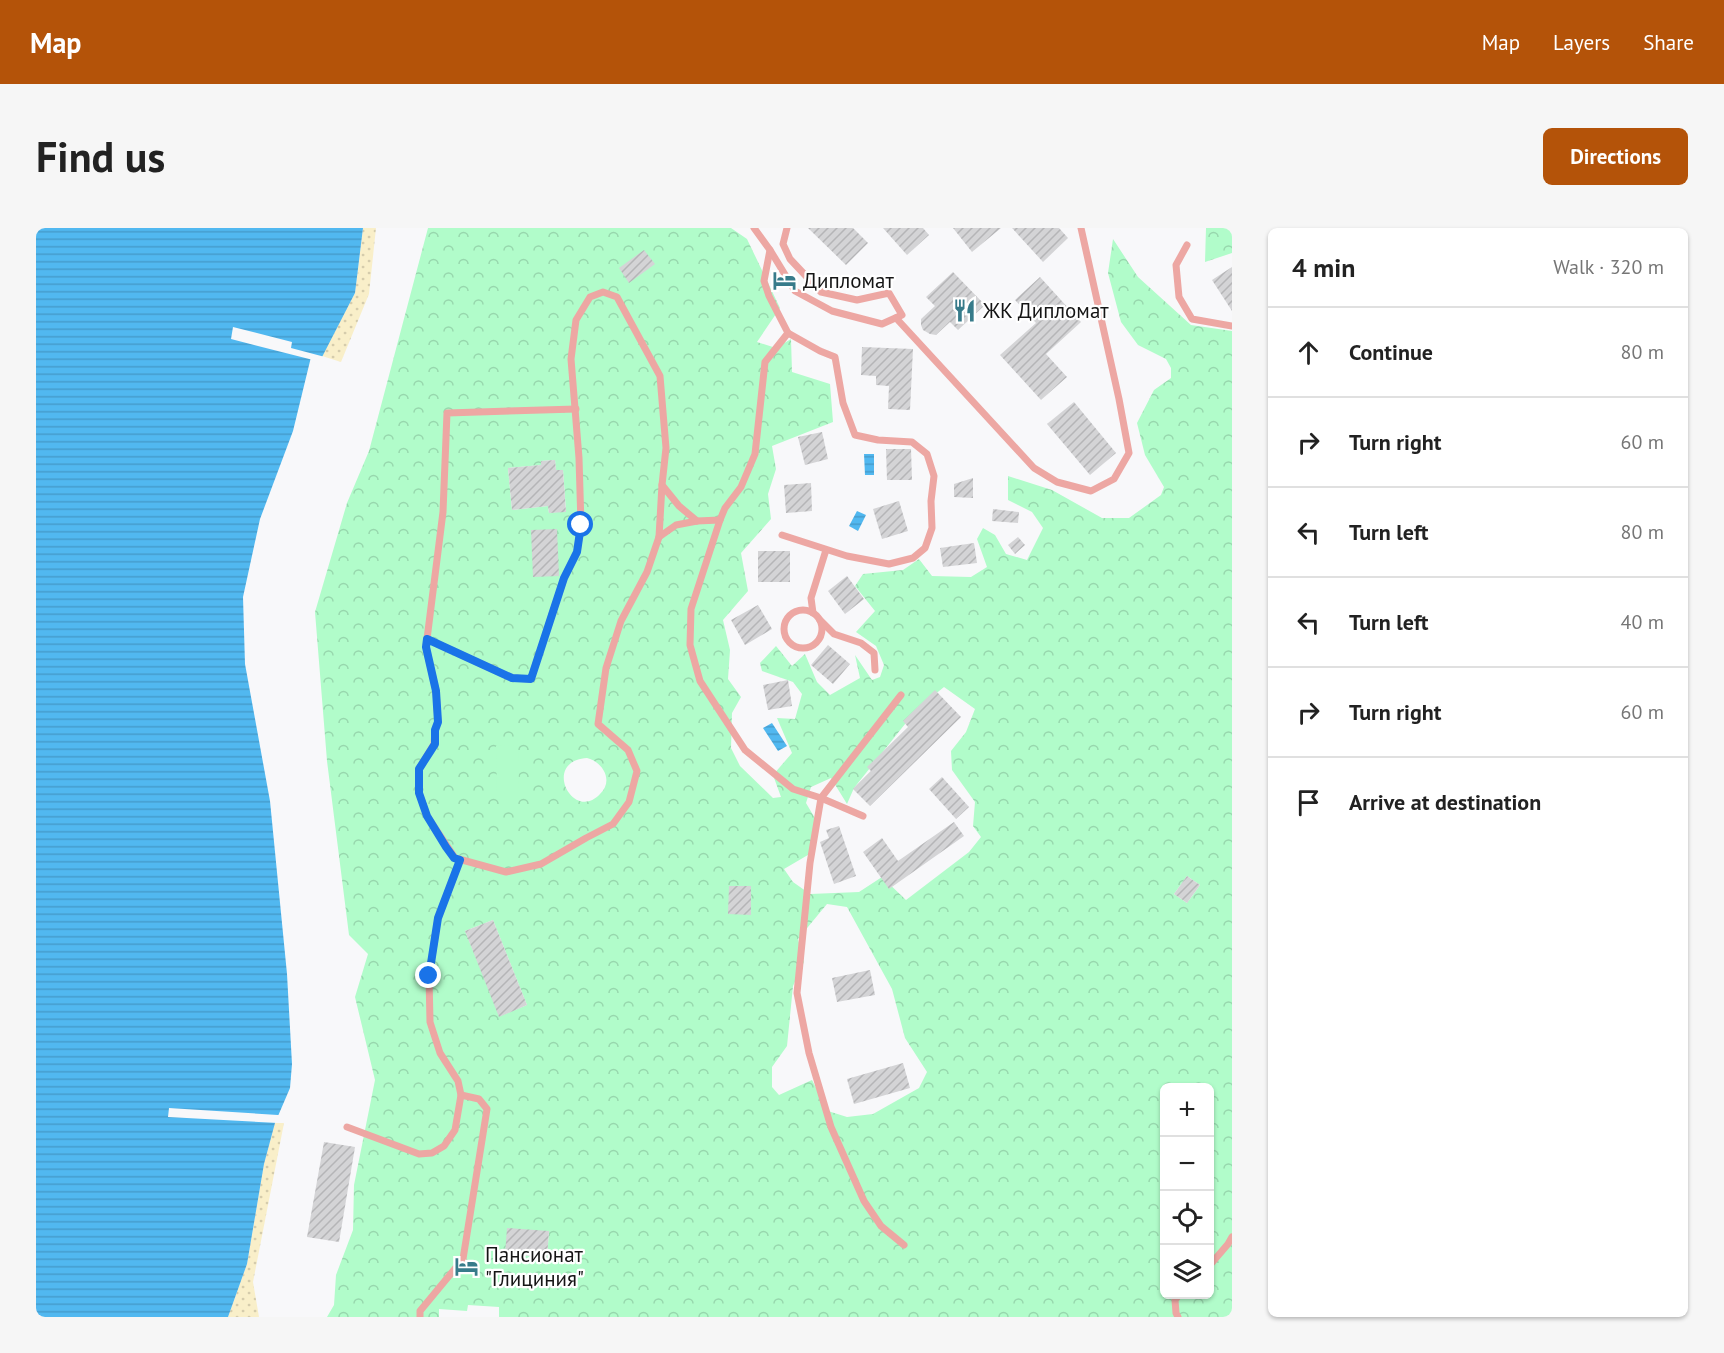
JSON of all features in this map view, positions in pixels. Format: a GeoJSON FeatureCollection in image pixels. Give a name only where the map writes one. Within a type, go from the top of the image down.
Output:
{"type":"FeatureCollection","features":[{"type":"Feature","properties":{"kind":"lane"},"geometry":{"type":"LineString","coordinates":[[754,228],[795,291],[832,311],[882,324],[902,315],[889,293],[856,300],[821,292],[790,259],[783,244],[787,228]]}},
{"type":"Feature","properties":{"kind":"lane"},"geometry":{"type":"LineString","coordinates":[[896,318],[1034,468],[1057,482],[1091,491],[1114,478],[1129,453],[1081,228]]}},
{"type":"Feature","properties":{"kind":"lane"},"geometry":{"type":"LineString","coordinates":[[1187,245],[1176,265],[1179,297],[1192,320],[1232,326]]}},
{"type":"Feature","properties":{"kind":"lane"},"geometry":{"type":"LineString","coordinates":[[770,250],[764,281],[769,296],[788,333],[835,357],[843,403],[855,435],[878,440],[912,442],[927,454],[934,476],[931,501],[932,528],[925,548],[913,558],[889,564],[868,561],[782,535]]}},
{"type":"Feature","properties":{"kind":"lane"},"geometry":{"type":"LineString","coordinates":[[427,639],[512,678],[531,679],[564,578],[577,552],[581,525],[579,458],[576,409],[571,359],[576,320],[590,297],[603,292],[617,297],[660,376],[666,448],[659,537],[646,572],[621,621],[606,668],[598,724],[628,750],[637,771],[629,802],[613,824],[541,864],[506,872],[454,858],[427,816],[419,793],[419,769],[435,744],[435,730],[438,722],[436,691],[426,647],[427,639],[443,512],[447,413],[576,409]]}},
{"type":"Feature","properties":{"kind":"lane"},"geometry":{"type":"LineString","coordinates":[[788,333],[765,362],[755,454],[741,487],[725,508],[720,520],[691,609],[690,645],[700,681],[745,750],[793,789],[863,816]]}},
{"type":"Feature","properties":{"kind":"lane"},"geometry":{"type":"LineString","coordinates":[[663,485],[679,506],[698,521]]}},
{"type":"Feature","properties":{"kind":"lane"},"geometry":{"type":"LineString","coordinates":[[659,537],[676,525],[720,520]]}},
{"type":"Feature","properties":{"kind":"lane"},"geometry":{"type":"LineString","coordinates":[[813,613],[811,598],[826,550]]}},
{"type":"Feature","properties":{"kind":"lane"},"geometry":{"type":"LineString","coordinates":[[820,620],[822,630],[819,639],[812,646],[802,649],[793,646],[786,638],[784,629],[787,619],[794,612],[804,610],[813,613],[820,620],[834,634],[861,643],[874,654],[875,670]]}},
{"type":"Feature","properties":{"kind":"lane"},"geometry":{"type":"LineString","coordinates":[[901,695],[821,798],[810,862],[797,993],[808,1053],[831,1127],[864,1201],[881,1226],[904,1245]]}},
{"type":"Feature","properties":{"kind":"lane"},"geometry":{"type":"LineString","coordinates":[[347,1127],[419,1154],[432,1153],[444,1146],[455,1130],[461,1095],[458,1081],[440,1053],[430,1022],[429,976],[438,918],[460,860]]}},
{"type":"Feature","properties":{"kind":"lane"},"geometry":{"type":"LineString","coordinates":[[420,1317],[420,1311],[463,1259],[487,1109],[479,1099],[461,1095]]}},
{"type":"Feature","properties":{"kind":"lane"},"geometry":{"type":"LineString","coordinates":[[1214,1259],[1232,1237]]}},
{"type":"Feature","properties":{"kind":"lane"},"geometry":{"type":"LineString","coordinates":[[1177,1299],[1178,1317]]}},
{"type":"Feature","properties":{"kind":"green space"},"geometry":{"type":"Polygon","coordinates":[[[428,228],[731,228],[747,239],[780,308],[757,342],[776,348],[791,339],[792,372],[830,384],[833,422],[772,446],[776,469],[768,494],[771,519],[741,553],[748,591],[723,620],[730,650],[728,679],[741,697],[732,713],[731,748],[740,766],[773,798],[781,797],[773,775],[792,753],[777,718],[795,719],[802,694],[793,682],[762,671],[760,663],[776,646],[792,666],[805,654],[817,682],[830,695],[860,678],[855,655],[872,680],[880,677],[884,665],[876,646],[856,632],[875,611],[855,586],[863,574],[903,570],[919,559],[932,576],[971,577],[987,567],[977,539],[983,528],[995,535],[1006,554],[1027,560],[1043,528],[1032,512],[1008,500],[1008,476],[1052,490],[1102,518],[1129,518],[1161,495],[1164,487],[1145,455],[1137,423],[1154,390],[1171,378],[1171,368],[1166,359],[1138,345],[1121,322],[1108,273],[1113,239],[1138,277],[1191,325],[1232,331],[1232,1317],[499,1317],[499,1307],[468,1305],[467,1311],[439,1309],[439,1317],[327,1317],[334,1305],[336,1275],[353,1230],[354,1185],[375,1080],[355,997],[368,954],[349,935],[327,761],[315,612],[347,503],[369,451],[428,228]],[[555,460],[541,461],[541,465],[508,468],[512,510],[548,506],[549,513],[566,511],[563,470],[556,470],[555,460]],[[944,687],[917,709],[854,788],[847,804],[831,778],[811,787],[806,803],[816,820],[813,852],[784,869],[793,882],[810,894],[859,892],[882,877],[906,900],[969,852],[981,837],[973,826],[975,802],[952,770],[951,751],[966,732],[975,709],[944,687]],[[587,758],[573,762],[566,769],[564,778],[566,788],[580,801],[590,801],[604,789],[605,773],[593,760],[587,758]],[[1187,876],[1174,894],[1187,903],[1200,885],[1187,876]],[[827,904],[798,939],[804,962],[793,986],[787,1046],[772,1067],[772,1087],[779,1095],[812,1080],[828,1111],[847,1117],[873,1114],[919,1088],[927,1072],[905,1038],[892,989],[847,907],[827,904]],[[493,920],[465,931],[500,1016],[527,1005],[493,920]],[[549,1231],[505,1254],[547,1257],[549,1231]]]}},
{"type":"Feature","properties":{"kind":"green space"},"geometry":{"type":"Polygon","coordinates":[[[1206,228],[1232,228],[1232,253],[1205,262],[1206,228]]]}},
{"type":"Feature","properties":{"kind":"green space"},"geometry":{"type":"Polygon","coordinates":[[[518,745],[519,792],[497,792],[496,746],[518,745]]]}},
{"type":"Feature","properties":{"kind":"sand"},"geometry":{"type":"Polygon","coordinates":[[[363,228],[376,228],[369,294],[341,362],[322,356],[355,293],[363,228]]]}},
{"type":"Feature","properties":{"kind":"sand"},"geometry":{"type":"Polygon","coordinates":[[[275,1123],[284,1123],[253,1282],[259,1317],[228,1317],[247,1264],[264,1164],[275,1123]]]}},
{"type":"Feature","properties":{"kind":"water"},"geometry":{"type":"Polygon","coordinates":[[[36,228],[363,228],[355,293],[321,359],[311,357],[293,431],[260,519],[243,597],[245,664],[270,801],[287,974],[292,1064],[290,1088],[275,1123],[264,1164],[247,1264],[228,1317],[36,1317],[36,228]]]}},
{"type":"Feature","properties":{"kind":"water"},"geometry":{"type":"Polygon","coordinates":[[[864,454],[874,454],[874,475],[865,475],[864,454]]]}},
{"type":"Feature","properties":{"kind":"water"},"geometry":{"type":"Polygon","coordinates":[[[857,511],[866,515],[858,531],[849,526],[857,511]]]}},
{"type":"Feature","properties":{"kind":"water"},"geometry":{"type":"Polygon","coordinates":[[[772,723],[787,746],[778,751],[763,728],[772,723]]]}},
{"type":"Feature","properties":{"kind":"pier"},"geometry":{"type":"Polygon","coordinates":[[[233,327],[292,342],[291,348],[325,357],[321,362],[231,339],[233,327]]]}},
{"type":"Feature","properties":{"kind":"pier"},"geometry":{"type":"Polygon","coordinates":[[[169,1108],[281,1115],[278,1123],[168,1117],[169,1108]]]}},
{"type":"Feature","properties":{"kind":"building"},"geometry":{"type":"Polygon","coordinates":[[[808,228],[853,228],[868,243],[846,265],[808,228]]]}},
{"type":"Feature","properties":{"kind":"building"},"geometry":{"type":"Polygon","coordinates":[[[883,228],[923,228],[929,235],[907,255],[883,228]]]}},
{"type":"Feature","properties":{"kind":"building"},"geometry":{"type":"Polygon","coordinates":[[[953,228],[1001,228],[972,252],[953,228]]]}},
{"type":"Feature","properties":{"kind":"building"},"geometry":{"type":"Polygon","coordinates":[[[1012,228],[1059,228],[1068,238],[1043,262],[1012,228]]]}},
{"type":"Feature","properties":{"kind":"building"},"geometry":{"type":"Polygon","coordinates":[[[644,250],[655,264],[629,283],[619,268],[644,250]]]}},
{"type":"Feature","properties":{"kind":"building"},"geometry":{"type":"Polygon","coordinates":[[[1232,267],[1232,311],[1212,280],[1232,267]]]}},
{"type":"Feature","properties":{"kind":"building"},"geometry":{"type":"Polygon","coordinates":[[[953,272],[985,305],[958,330],[950,322],[936,335],[930,334],[923,330],[921,319],[935,306],[926,297],[953,272]]]}},
{"type":"Feature","properties":{"kind":"building"},"geometry":{"type":"Polygon","coordinates":[[[1040,277],[1081,322],[1046,354],[1067,377],[1041,400],[1000,355],[1036,323],[1015,300],[1040,277]]]}},
{"type":"Feature","properties":{"kind":"building"},"geometry":{"type":"Polygon","coordinates":[[[862,347],[913,349],[910,410],[888,409],[889,386],[876,385],[876,376],[861,375],[862,347]]]}},
{"type":"Feature","properties":{"kind":"building"},"geometry":{"type":"Polygon","coordinates":[[[1074,402],[1116,453],[1090,475],[1047,424],[1074,402]]]}},
{"type":"Feature","properties":{"kind":"building"},"geometry":{"type":"Polygon","coordinates":[[[822,432],[828,459],[805,465],[798,437],[822,432]]]}},
{"type":"Feature","properties":{"kind":"building"},"geometry":{"type":"Polygon","coordinates":[[[886,449],[911,449],[912,480],[887,480],[886,449]]]}},
{"type":"Feature","properties":{"kind":"building"},"geometry":{"type":"Polygon","coordinates":[[[555,460],[556,470],[563,470],[566,512],[549,513],[548,506],[512,510],[508,468],[541,465],[541,461],[555,460]]]}},
{"type":"Feature","properties":{"kind":"building"},"geometry":{"type":"Polygon","coordinates":[[[973,478],[973,498],[954,497],[954,484],[973,478]]]}},
{"type":"Feature","properties":{"kind":"building"},"geometry":{"type":"Polygon","coordinates":[[[811,483],[812,511],[786,513],[784,485],[811,483]]]}},
{"type":"Feature","properties":{"kind":"building"},"geometry":{"type":"Polygon","coordinates":[[[899,501],[908,531],[882,539],[873,509],[899,501]]]}},
{"type":"Feature","properties":{"kind":"building"},"geometry":{"type":"Polygon","coordinates":[[[993,509],[1019,512],[1018,523],[992,521],[993,509]]]}},
{"type":"Feature","properties":{"kind":"building"},"geometry":{"type":"Polygon","coordinates":[[[557,529],[559,576],[533,577],[531,530],[557,529]]]}},
{"type":"Feature","properties":{"kind":"building"},"geometry":{"type":"Polygon","coordinates":[[[1018,537],[1025,545],[1015,554],[1008,545],[1018,537]]]}},
{"type":"Feature","properties":{"kind":"building"},"geometry":{"type":"Polygon","coordinates":[[[974,543],[977,563],[943,567],[940,548],[974,543]]]}},
{"type":"Feature","properties":{"kind":"building"},"geometry":{"type":"Polygon","coordinates":[[[758,551],[790,551],[790,582],[758,582],[758,551]]]}},
{"type":"Feature","properties":{"kind":"building"},"geometry":{"type":"Polygon","coordinates":[[[847,576],[864,599],[845,614],[828,591],[847,576]]]}},
{"type":"Feature","properties":{"kind":"building"},"geometry":{"type":"Polygon","coordinates":[[[758,605],[772,629],[745,645],[731,620],[758,605]]]}},
{"type":"Feature","properties":{"kind":"building"},"geometry":{"type":"Polygon","coordinates":[[[828,645],[850,664],[833,684],[811,665],[828,645]]]}},
{"type":"Feature","properties":{"kind":"building"},"geometry":{"type":"Polygon","coordinates":[[[788,680],[792,706],[768,710],[763,685],[788,680]]]}},
{"type":"Feature","properties":{"kind":"building"},"geometry":{"type":"Polygon","coordinates":[[[935,690],[961,717],[870,806],[853,789],[871,771],[867,767],[908,727],[903,721],[935,690]]]}},
{"type":"Feature","properties":{"kind":"building"},"geometry":{"type":"Polygon","coordinates":[[[942,777],[969,807],[956,819],[929,789],[942,777]]]}},
{"type":"Feature","properties":{"kind":"building"},"geometry":{"type":"Polygon","coordinates":[[[954,822],[964,836],[889,889],[863,852],[882,838],[898,861],[954,822]]]}},
{"type":"Feature","properties":{"kind":"building"},"geometry":{"type":"Polygon","coordinates":[[[839,826],[856,876],[834,884],[820,842],[829,838],[826,830],[839,826]]]}},
{"type":"Feature","properties":{"kind":"building"},"geometry":{"type":"Polygon","coordinates":[[[1187,876],[1200,885],[1187,903],[1174,894],[1187,876]]]}},
{"type":"Feature","properties":{"kind":"building"},"geometry":{"type":"Polygon","coordinates":[[[729,886],[751,886],[751,915],[728,914],[729,886]]]}},
{"type":"Feature","properties":{"kind":"building"},"geometry":{"type":"Polygon","coordinates":[[[493,920],[527,1005],[499,1017],[465,931],[493,920]]]}},
{"type":"Feature","properties":{"kind":"building"},"geometry":{"type":"Polygon","coordinates":[[[870,970],[875,995],[837,1002],[832,978],[870,970]]]}},
{"type":"Feature","properties":{"kind":"building"},"geometry":{"type":"Polygon","coordinates":[[[903,1063],[910,1088],[854,1104],[847,1079],[903,1063]]]}},
{"type":"Feature","properties":{"kind":"building"},"geometry":{"type":"Polygon","coordinates":[[[324,1142],[355,1147],[339,1242],[307,1237],[324,1142]]]}},
{"type":"Feature","properties":{"kind":"building"},"geometry":{"type":"Polygon","coordinates":[[[507,1228],[549,1231],[547,1257],[505,1254],[507,1228]]]}},
{"type":"Feature","properties":{"kind":"place","name":"Дипломат"},"geometry":{"type":"Point","coordinates":[785,281]}},
{"type":"Feature","properties":{"kind":"place","name":"ЖК Дипломат"},"geometry":{"type":"Point","coordinates":[965,311]}},
{"type":"Feature","properties":{"kind":"place","name":"Пансионат \"Глициния\""},"geometry":{"type":"Point","coordinates":[467,1267]}},
{"type":"Feature","properties":{"kind":"route"},"geometry":{"type":"LineString","coordinates":[[429,976],[438,918],[460,860],[454,858],[427,816],[419,793],[419,769],[435,744],[435,730],[438,722],[436,691],[426,647],[427,639],[512,678],[531,679],[564,578],[577,552],[581,525]]}}]}
